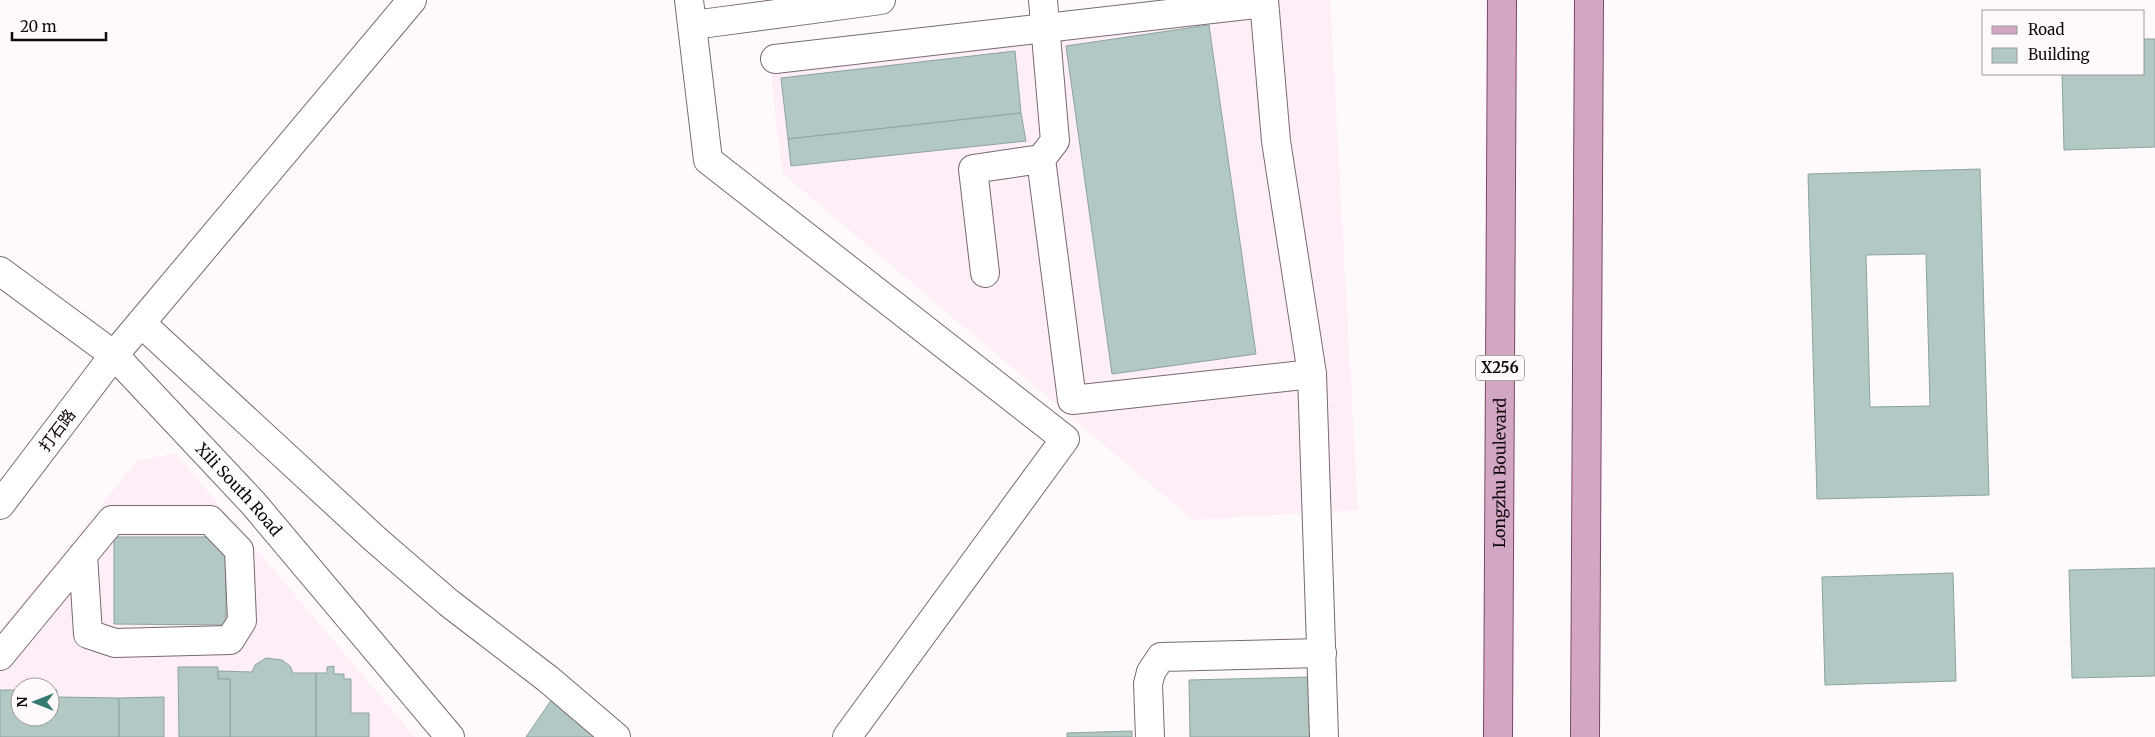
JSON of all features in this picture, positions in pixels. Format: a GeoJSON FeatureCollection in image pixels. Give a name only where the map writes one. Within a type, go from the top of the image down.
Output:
{"type":"FeatureCollection","features":[{"type":"Feature","properties":{"kind":"main road","name":"Longzhu Boulevard"},"geometry":{"type":"LineString","coordinates":[[1498,737],[1502,0]]}},
{"type":"Feature","properties":{"kind":"main road"},"geometry":{"type":"LineString","coordinates":[[1585,737],[1589,0]]}},
{"type":"Feature","properties":{"kind":"street","name":"打石路"},"geometry":{"type":"LineString","coordinates":[[0,505],[114,355],[412,0]]}},
{"type":"Feature","properties":{"kind":"street"},"geometry":{"type":"LineString","coordinates":[[847,737],[1065,439],[708,160],[691,12],[881,0]]}},
{"type":"Feature","properties":{"kind":"street"},"geometry":{"type":"LineString","coordinates":[[985,273],[973,168],[1041,159],[1055,141],[1043,0]]}},
{"type":"Feature","properties":{"kind":"street"},"geometry":{"type":"LineString","coordinates":[[775,60],[1264,2],[1276,140],[1312,374],[1324,737]]}},
{"type":"Feature","properties":{"kind":"street"},"geometry":{"type":"LineString","coordinates":[[1041,159],[1072,400],[1312,374]]}},
{"type":"Feature","properties":{"kind":"street","name":"Xili South Road"},"geometry":{"type":"LineString","coordinates":[[0,271],[114,355],[253,503],[450,737]]}},
{"type":"Feature","properties":{"kind":"street"},"geometry":{"type":"LineString","coordinates":[[141,323],[376,540],[448,603],[548,679],[616,737]]}},
{"type":"Feature","properties":{"kind":"street"},"geometry":{"type":"LineString","coordinates":[[0,656],[83,555],[112,520],[210,520],[239,550],[242,622],[230,640],[114,643],[88,634],[83,555]]}},
{"type":"Feature","properties":{"kind":"street"},"geometry":{"type":"LineString","coordinates":[[1150,737],[1148,684],[1151,672],[1161,657],[1322,653]]}},
{"type":"Feature","properties":{"kind":"shaded area"},"geometry":{"type":"Polygon","coordinates":[[[1194,0],[1330,0],[1358,510],[1193,520],[782,173],[768,47],[1194,0]]]}},
{"type":"Feature","properties":{"kind":"shaded area"},"geometry":{"type":"Polygon","coordinates":[[[175,453],[415,737],[0,737],[0,630],[137,461],[175,453]]]}},
{"type":"Feature","properties":{"kind":"building"},"geometry":{"type":"Polygon","coordinates":[[[1209,25],[1256,354],[1112,374],[1066,46],[1209,25]]]}},
{"type":"Feature","properties":{"kind":"building"},"geometry":{"type":"Polygon","coordinates":[[[2145,39],[2155,39],[2155,147],[2064,150],[2062,75],[2145,75],[2145,39]]]}},
{"type":"Feature","properties":{"kind":"building"},"geometry":{"type":"Polygon","coordinates":[[[1015,51],[1021,113],[788,139],[781,78],[1015,51]]]}},
{"type":"Feature","properties":{"kind":"building"},"geometry":{"type":"Polygon","coordinates":[[[1021,113],[1026,141],[791,166],[788,139],[1021,113]]]}},
{"type":"Feature","properties":{"kind":"building"},"geometry":{"type":"Polygon","coordinates":[[[1980,169],[1989,495],[1817,499],[1808,174],[1980,169]],[[1926,254],[1866,255],[1870,407],[1930,406],[1926,254]]]}},
{"type":"Feature","properties":{"kind":"building"},"geometry":{"type":"Polygon","coordinates":[[[114,537],[209,537],[226,554],[226,625],[114,624],[114,537]]]}},
{"type":"Feature","properties":{"kind":"building"},"geometry":{"type":"Polygon","coordinates":[[[2155,568],[2155,676],[2072,678],[2069,570],[2155,568]]]}},
{"type":"Feature","properties":{"kind":"building"},"geometry":{"type":"Polygon","coordinates":[[[1953,573],[1956,681],[1825,685],[1822,577],[1953,573]]]}},
{"type":"Feature","properties":{"kind":"building"},"geometry":{"type":"Polygon","coordinates":[[[266,658],[282,660],[290,666],[293,673],[316,673],[316,737],[230,737],[230,679],[218,679],[218,671],[252,672],[255,665],[266,658]]]}},
{"type":"Feature","properties":{"kind":"building"},"geometry":{"type":"Polygon","coordinates":[[[334,666],[334,674],[344,674],[344,679],[351,679],[351,713],[369,713],[369,737],[316,737],[316,673],[327,673],[327,667],[334,666]]]}},
{"type":"Feature","properties":{"kind":"building"},"geometry":{"type":"Polygon","coordinates":[[[178,667],[218,667],[218,679],[230,679],[230,737],[179,737],[178,667]]]}},
{"type":"Feature","properties":{"kind":"building"},"geometry":{"type":"Polygon","coordinates":[[[1309,677],[1310,737],[1190,737],[1189,680],[1309,677]]]}},
{"type":"Feature","properties":{"kind":"building"},"geometry":{"type":"Polygon","coordinates":[[[0,690],[10,690],[10,727],[60,727],[60,697],[119,698],[119,737],[0,737],[0,690]]]}},
{"type":"Feature","properties":{"kind":"building"},"geometry":{"type":"Polygon","coordinates":[[[164,697],[164,737],[119,737],[119,698],[164,697]]]}},
{"type":"Feature","properties":{"kind":"building"},"geometry":{"type":"Polygon","coordinates":[[[552,699],[596,737],[526,737],[552,699]]]}},
{"type":"Feature","properties":{"kind":"building"},"geometry":{"type":"Polygon","coordinates":[[[1132,731],[1132,737],[1067,737],[1067,733],[1132,731]]]}}]}
